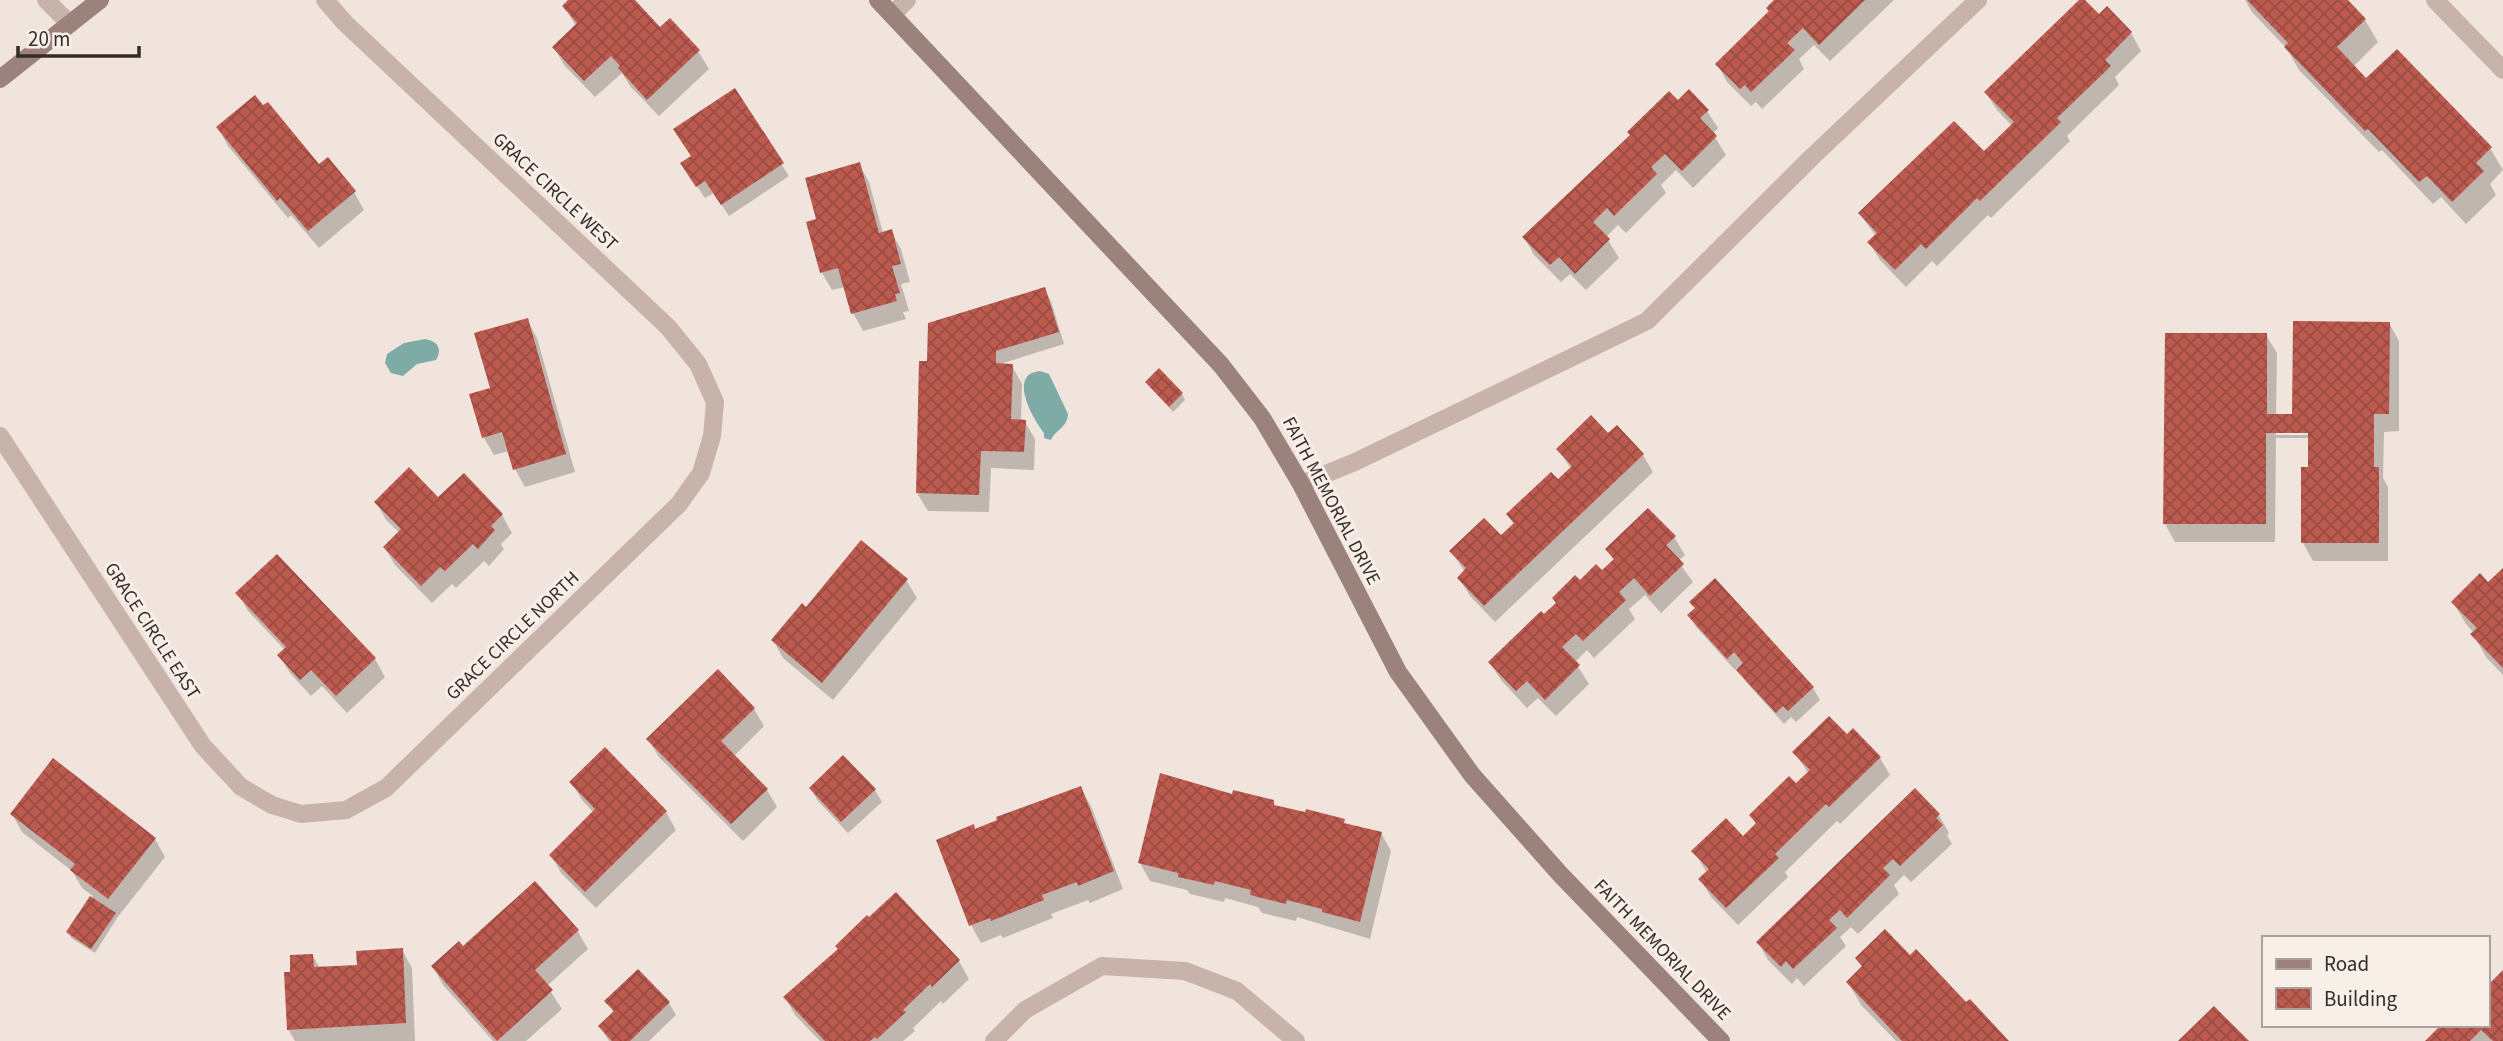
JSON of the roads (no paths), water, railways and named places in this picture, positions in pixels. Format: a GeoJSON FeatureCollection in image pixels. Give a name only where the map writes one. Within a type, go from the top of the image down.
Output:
{"type":"FeatureCollection","features":[{"type":"Feature","properties":{"kind":"street"},"geometry":{"type":"LineString","coordinates":[[46,0],[70,24]]}},
{"type":"Feature","properties":{"kind":"street"},"geometry":{"type":"LineString","coordinates":[[0,79],[100,0]]}},
{"type":"Feature","properties":{"kind":"street","name":"GRACE CIRCLE WEST"},"geometry":{"type":"LineString","coordinates":[[326,0],[345,23],[668,327],[698,364],[715,402],[712,436]]}},
{"type":"Feature","properties":{"kind":"street","name":"FAITH MEMORIAL DRIVE"},"geometry":{"type":"LineString","coordinates":[[878,0],[1221,365],[1262,418],[1301,484],[1398,672],[1472,775],[1560,874],[1721,1041]]}},
{"type":"Feature","properties":{"kind":"street"},"geometry":{"type":"LineString","coordinates":[[892,15],[907,0]]}},
{"type":"Feature","properties":{"kind":"street"},"geometry":{"type":"LineString","coordinates":[[1301,484],[1355,462],[1647,321],[1813,156],[1979,0]]}},
{"type":"Feature","properties":{"kind":"street"},"geometry":{"type":"LineString","coordinates":[[2435,0],[2503,70]]}},
{"type":"Feature","properties":{"kind":"street","name":"GRACE CIRCLE EAST"},"geometry":{"type":"LineString","coordinates":[[0,436],[203,746],[241,787],[272,806],[300,814]]}},
{"type":"Feature","properties":{"kind":"street","name":"GRACE CIRCLE NORTH"},"geometry":{"type":"LineString","coordinates":[[300,814],[346,810],[386,788],[680,504],[701,473],[712,436]]}},
{"type":"Feature","properties":{"kind":"street"},"geometry":{"type":"LineString","coordinates":[[994,1041],[1025,1010],[1102,965],[1185,971],[1237,991],[1296,1041]]}},
{"type":"Feature","properties":{"kind":"water"},"geometry":{"type":"Polygon","coordinates":[[[425,339],[438,346],[436,360],[417,364],[403,376],[391,373],[385,363],[387,354],[404,343],[425,339]]]}},
{"type":"Feature","properties":{"kind":"water"},"geometry":{"type":"Polygon","coordinates":[[[1040,371],[1049,374],[1068,414],[1066,422],[1051,440],[1044,438],[1044,433],[1029,408],[1024,388],[1025,380],[1030,374],[1040,371]]]}}]}
